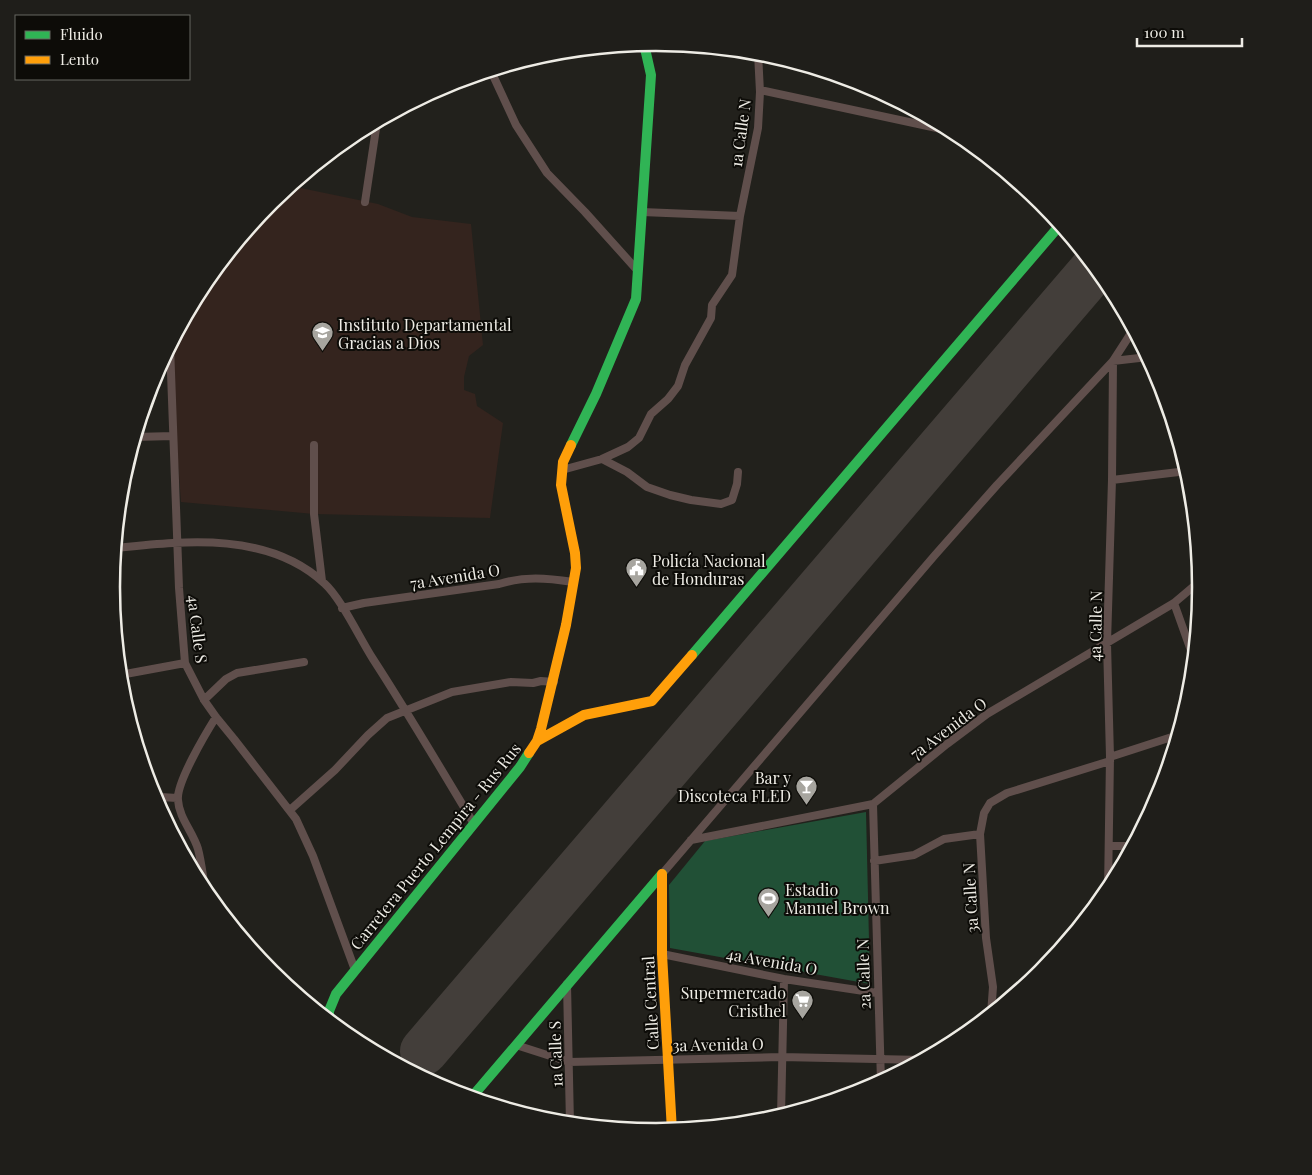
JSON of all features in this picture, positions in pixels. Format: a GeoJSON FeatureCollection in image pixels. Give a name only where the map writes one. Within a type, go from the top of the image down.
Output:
{"type":"FeatureCollection","features":[{"type":"Feature","properties":{"kind":"street","name":"Carretera Puerto Lempira - Rus Rus"},"geometry":{"type":"LineString","coordinates":[[329,1012],[333,999],[355,970],[520,767],[536,741],[554,682],[576,568],[575,553],[562,485],[563,462],[596,394],[636,300],[651,75],[646,51]]}},
{"type":"Feature","properties":{"kind":"street","name":"1a Calle N"},"geometry":{"type":"LineString","coordinates":[[562,470],[602,459],[628,447],[639,438],[651,414],[668,399],[678,386],[685,365],[711,318],[712,305],[732,275],[740,216],[758,128],[760,90],[759,62]]}},
{"type":"Feature","properties":{"kind":"street"},"geometry":{"type":"LineString","coordinates":[[494,77],[516,125],[547,173],[638,271]]}},
{"type":"Feature","properties":{"kind":"street"},"geometry":{"type":"LineString","coordinates":[[760,90],[929,126]]}},
{"type":"Feature","properties":{"kind":"street"},"geometry":{"type":"LineString","coordinates":[[365,202],[376,131]]}},
{"type":"Feature","properties":{"kind":"street"},"geometry":{"type":"LineString","coordinates":[[642,212],[740,216]]}},
{"type":"Feature","properties":{"kind":"street"},"geometry":{"type":"LineString","coordinates":[[536,741],[584,715],[652,701],[1056,230]]}},
{"type":"Feature","properties":{"kind":"street"},"geometry":{"type":"LineString","coordinates":[[476,1092],[941,548],[997,485],[1113,362],[1129,336]]}},
{"type":"Feature","properties":{"kind":"street"},"geometry":{"type":"LineString","coordinates":[[1113,362],[1141,358]]}},
{"type":"Feature","properties":{"kind":"street","name":"4a Calle S"},"geometry":{"type":"LineString","coordinates":[[170,360],[179,588],[185,663],[204,700],[216,717],[296,819],[313,856],[355,970]]}},
{"type":"Feature","properties":{"kind":"street","name":"4a Calle N"},"geometry":{"type":"LineString","coordinates":[[1108,875],[1110,759],[1107,643],[1112,480],[1113,362]]}},
{"type":"Feature","properties":{"kind":"street"},"geometry":{"type":"LineString","coordinates":[[142,437],[173,436]]}},
{"type":"Feature","properties":{"kind":"street"},"geometry":{"type":"LineString","coordinates":[[314,445],[314,514],[322,581]]}},
{"type":"Feature","properties":{"kind":"street"},"geometry":{"type":"LineString","coordinates":[[602,459],[627,472],[647,486],[691,500],[721,504],[732,500],[737,484],[738,472]]}},
{"type":"Feature","properties":{"kind":"street"},"geometry":{"type":"LineString","coordinates":[[1112,480],[1179,472]]}},
{"type":"Feature","properties":{"kind":"street"},"geometry":{"type":"LineString","coordinates":[[121,547],[177,541],[218,543],[263,550],[289,560],[322,581],[342,608],[406,710],[474,824]]}},
{"type":"Feature","properties":{"kind":"street","name":"7a Avenida O"},"geometry":{"type":"LineString","coordinates":[[342,608],[364,603],[499,584],[514,579],[544,578],[573,582]]}},
{"type":"Feature","properties":{"kind":"street","name":"7a Avenida O"},"geometry":{"type":"LineString","coordinates":[[691,840],[873,804],[946,744],[987,714],[1174,603],[1192,588]]}},
{"type":"Feature","properties":{"kind":"street"},"geometry":{"type":"LineString","coordinates":[[1174,603],[1189,645]]}},
{"type":"Feature","properties":{"kind":"street"},"geometry":{"type":"LineString","coordinates":[[204,700],[226,679],[237,673],[304,662]]}},
{"type":"Feature","properties":{"kind":"street"},"geometry":{"type":"LineString","coordinates":[[127,674],[185,663]]}},
{"type":"Feature","properties":{"kind":"street"},"geometry":{"type":"LineString","coordinates":[[290,810],[336,770],[368,735],[387,718],[452,692],[511,682],[554,682]]}},
{"type":"Feature","properties":{"kind":"street"},"geometry":{"type":"LineString","coordinates":[[202,873],[198,848],[180,812],[177,798],[180,786],[199,744],[216,717]]}},
{"type":"Feature","properties":{"kind":"street","name":"3a Calle N"},"geometry":{"type":"LineString","coordinates":[[992,1005],[993,987],[986,938],[980,834],[984,813],[990,803],[1007,793],[1171,738]]}},
{"type":"Feature","properties":{"kind":"street"},"geometry":{"type":"LineString","coordinates":[[163,797],[177,798]]}},
{"type":"Feature","properties":{"kind":"street","name":"2a Calle N"},"geometry":{"type":"LineString","coordinates":[[873,804],[881,1074]]}},
{"type":"Feature","properties":{"kind":"street"},"geometry":{"type":"LineString","coordinates":[[874,861],[914,855],[944,839],[980,834]]}},
{"type":"Feature","properties":{"kind":"street"},"geometry":{"type":"LineString","coordinates":[[1109,846],[1125,846]]}},
{"type":"Feature","properties":{"kind":"street","name":"Calle Central"},"geometry":{"type":"LineString","coordinates":[[662,874],[662,954],[671,1124]]}},
{"type":"Feature","properties":{"kind":"street","name":"4a Avenida O"},"geometry":{"type":"LineString","coordinates":[[662,954],[784,979],[877,993]]}},
{"type":"Feature","properties":{"kind":"street"},"geometry":{"type":"LineString","coordinates":[[781,1108],[784,979]]}},
{"type":"Feature","properties":{"kind":"street","name":"1a Calle S"},"geometry":{"type":"LineString","coordinates":[[567,984],[570,1116]]}},
{"type":"Feature","properties":{"kind":"street","name":"3a Avenida O"},"geometry":{"type":"LineString","coordinates":[[516,1045],[569,1062],[781,1057],[908,1060]]}},
{"type":"Feature","properties":{"kind":"shaded area","name":"Instituto Departamental Gracias a Dios"},"geometry":{"type":"Polygon","coordinates":[[[298,188],[378,204],[412,217],[471,224],[483,345],[469,356],[464,377],[464,390],[475,394],[477,406],[503,423],[490,518],[314,514],[181,502],[170,361],[192,319],[231,261],[253,234],[298,188]]]}},
{"type":"Feature","properties":{"kind":"green space","name":"Estadio Manuel Brown"},"geometry":{"type":"Polygon","coordinates":[[[866,812],[870,984],[670,948],[669,885],[705,841],[866,812]]]}},
{"type":"Feature","properties":{"kind":"runway"},"geometry":{"type":"LineString","coordinates":[[424,1051],[1090,274]]}},
{"type":"Feature","properties":{"kind":"traffic: fast"},"geometry":{"type":"LineString","coordinates":[[571,445],[596,394],[636,299],[651,75],[646,51]]}},
{"type":"Feature","properties":{"kind":"traffic: fast"},"geometry":{"type":"LineString","coordinates":[[692,655],[1056,230]]}},
{"type":"Feature","properties":{"kind":"traffic: fast"},"geometry":{"type":"LineString","coordinates":[[329,1012],[336,994],[520,767],[529,753]]}},
{"type":"Feature","properties":{"kind":"traffic: fast"},"geometry":{"type":"LineString","coordinates":[[476,1092],[662,874]]}},
{"type":"Feature","properties":{"kind":"traffic: slow"},"geometry":{"type":"LineString","coordinates":[[529,753],[537,741],[541,729],[566,625],[576,568],[575,553],[561,485],[563,462],[571,445]]}},
{"type":"Feature","properties":{"kind":"traffic: slow"},"geometry":{"type":"LineString","coordinates":[[537,741],[584,715],[652,701],[692,655]]}},
{"type":"Feature","properties":{"kind":"traffic: slow"},"geometry":{"type":"LineString","coordinates":[[662,874],[662,954],[672,1124]]}},
{"type":"Feature","properties":{"kind":"place","name":"Instituto Departamental Gracias a Dios"},"geometry":{"type":"Point","coordinates":[322,352]}},
{"type":"Feature","properties":{"kind":"place","name":"Policía Nacional de Honduras"},"geometry":{"type":"Point","coordinates":[636,588]}},
{"type":"Feature","properties":{"kind":"place","name":"Bar y Discoteca FLED"},"geometry":{"type":"Point","coordinates":[807,805]}},
{"type":"Feature","properties":{"kind":"place","name":"Estadio Manuel Brown"},"geometry":{"type":"Point","coordinates":[769,917]}},
{"type":"Feature","properties":{"kind":"place","name":"Supermercado Cristhel"},"geometry":{"type":"Point","coordinates":[802,1020]}}]}
